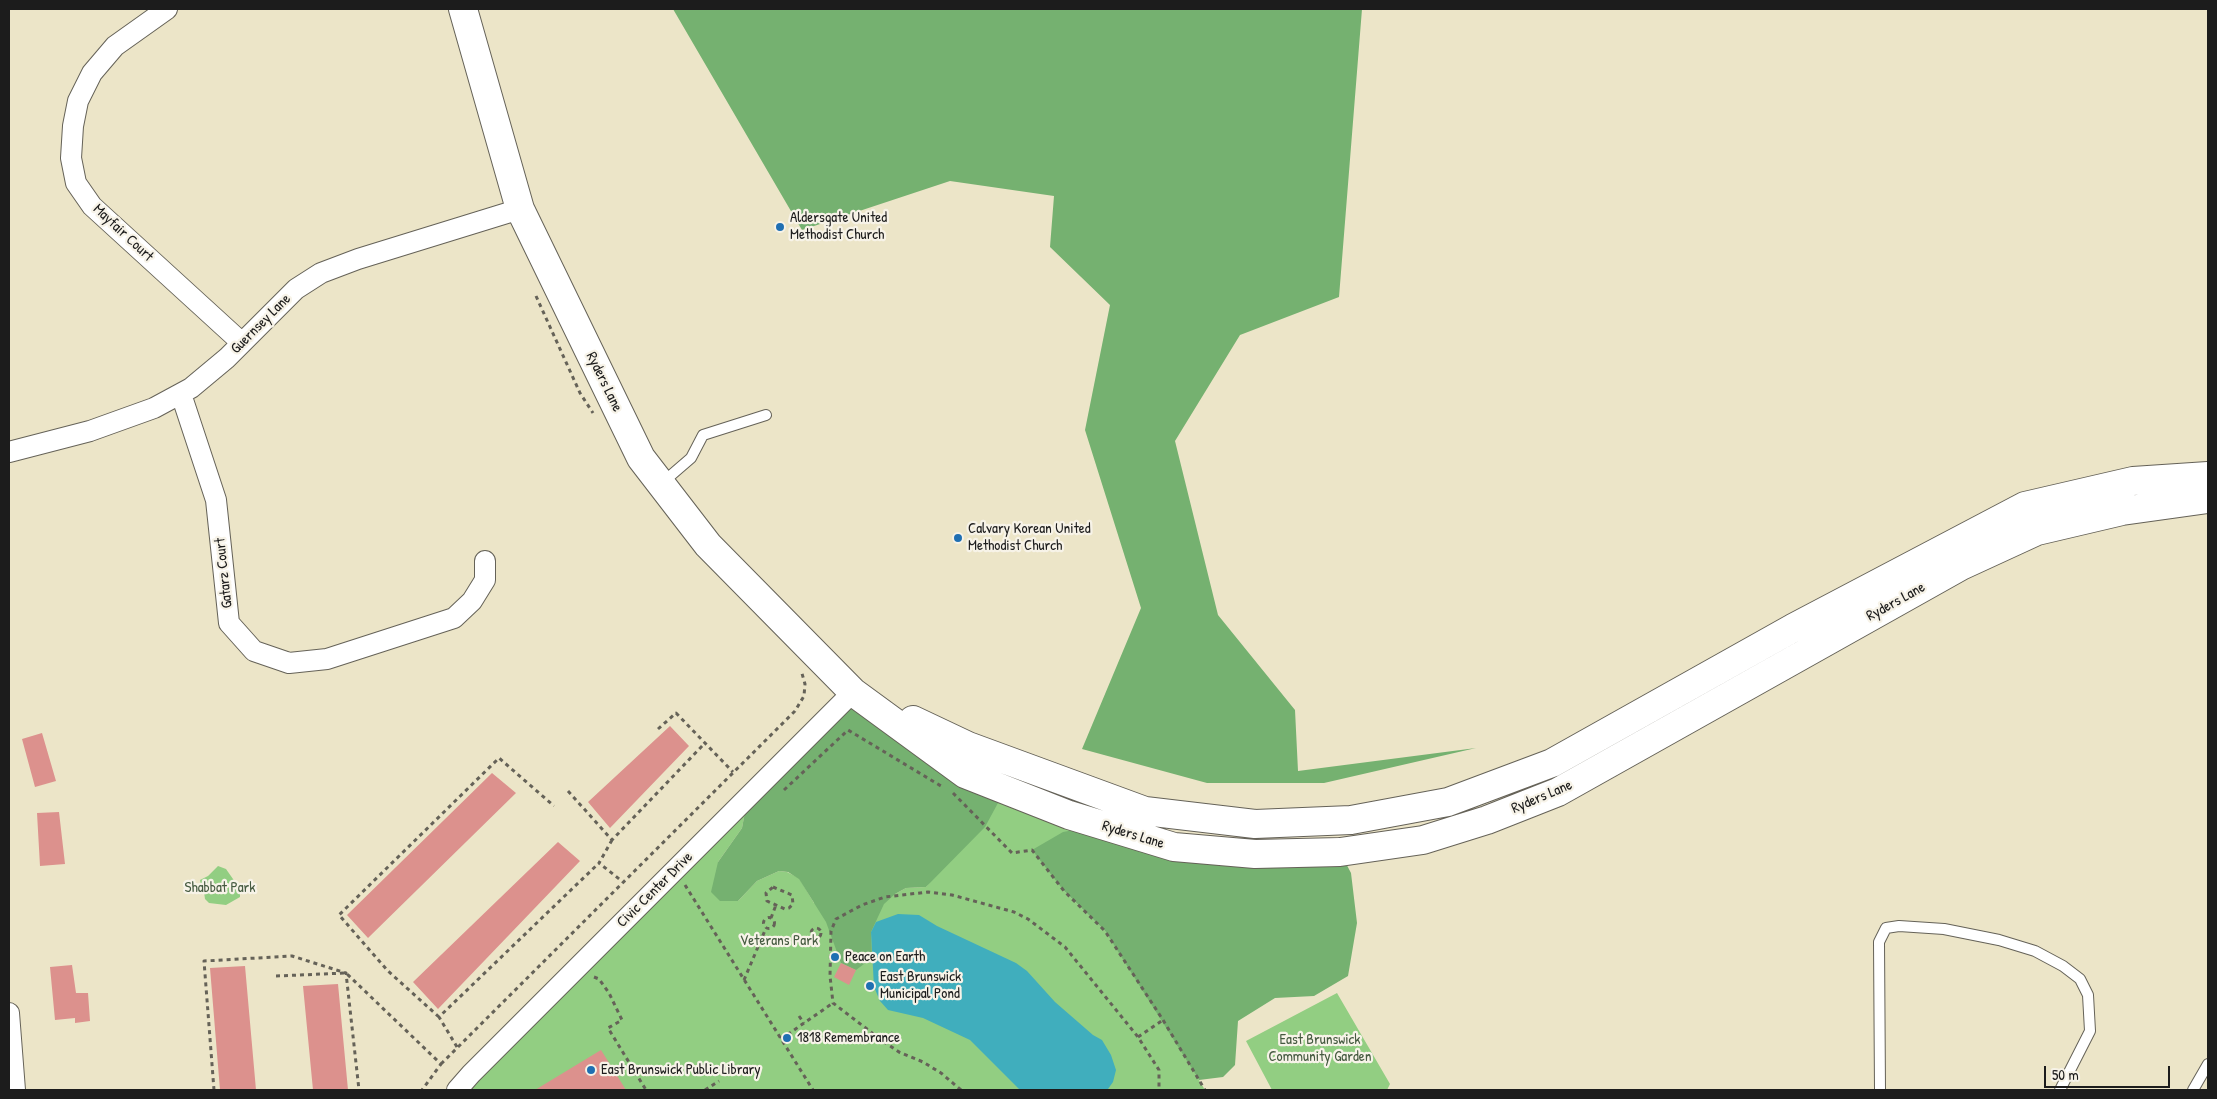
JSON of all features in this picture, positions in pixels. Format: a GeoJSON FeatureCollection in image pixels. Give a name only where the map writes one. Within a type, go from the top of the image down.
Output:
{"type":"FeatureCollection","features":[{"type":"Feature","properties":{"kind":"main road","name":"Ryders Lane"},"geometry":{"type":"LineString","coordinates":[[463,9],[520,209],[641,458],[708,545],[853,692],[965,774],[1069,815],[1174,847],[1255,854],[1340,852],[1423,840],[1487,820],[1558,792],[1961,566],[2037,531],[2122,511],[2208,499]]}},
{"type":"Feature","properties":{"kind":"main road","name":"Ryders Lane"},"geometry":{"type":"LineString","coordinates":[[853,692],[968,746],[1145,811],[1255,824],[1352,820],[1448,802],[1552,763],[1793,628],[2025,506],[2133,481],[2208,476]]}},
{"type":"Feature","properties":{"kind":"street","name":"Mayfair Court"},"geometry":{"type":"LineString","coordinates":[[168,9],[116,46],[92,73],[78,101],[73,126],[71,158],[76,183],[92,206],[242,343]]}},
{"type":"Feature","properties":{"kind":"street","name":"Guernsey Lane"},"geometry":{"type":"LineString","coordinates":[[9,452],[90,431],[154,408],[181,394],[191,388],[242,343],[296,289],[320,273],[358,259],[520,209]]}},
{"type":"Feature","properties":{"kind":"street","name":"Gatarz Court"},"geometry":{"type":"LineString","coordinates":[[181,394],[216,500],[229,623],[254,651],[290,663],[327,659],[454,618],[472,601],[485,580],[485,561]]}},
{"type":"Feature","properties":{"kind":"street","name":"Civic Center Drive"},"geometry":{"type":"LineString","coordinates":[[457,1090],[580,964],[853,692]]}},
{"type":"Feature","properties":{"kind":"street"},"geometry":{"type":"LineString","coordinates":[[9,1013],[15,1090]]}},
{"type":"Feature","properties":{"kind":"lane"},"geometry":{"type":"LineString","coordinates":[[661,483],[691,458],[704,435],[766,415]]}},
{"type":"Feature","properties":{"kind":"lane"},"geometry":{"type":"LineString","coordinates":[[1880,1090],[1879,942],[1886,928],[1899,926],[1944,929],[1999,940],[2035,951],[2063,966],[2080,979],[2088,995],[2090,1031],[2060,1090]]}},
{"type":"Feature","properties":{"kind":"lane"},"geometry":{"type":"LineString","coordinates":[[2193,1090],[2208,1064]]}},
{"type":"Feature","properties":{"kind":"path"},"geometry":{"type":"LineString","coordinates":[[532,289],[580,393],[594,415]]}},
{"type":"Feature","properties":{"kind":"path"},"geometry":{"type":"LineString","coordinates":[[422,1090],[441,1064],[457,1047],[795,711],[804,696],[806,684],[800,669]]}},
{"type":"Feature","properties":{"kind":"path"},"geometry":{"type":"LineString","coordinates":[[658,729],[676,713],[733,772]]}},
{"type":"Feature","properties":{"kind":"path"},"geometry":{"type":"LineString","coordinates":[[783,790],[848,730],[942,786]]}},
{"type":"Feature","properties":{"kind":"path"},"geometry":{"type":"LineString","coordinates":[[440,1017],[599,863],[612,840],[704,743]]}},
{"type":"Feature","properties":{"kind":"path"},"geometry":{"type":"LineString","coordinates":[[457,1047],[440,1017],[388,971],[339,915],[499,758],[554,806]]}},
{"type":"Feature","properties":{"kind":"path"},"geometry":{"type":"LineString","coordinates":[[568,791],[612,840]]}},
{"type":"Feature","properties":{"kind":"path"},"geometry":{"type":"LineString","coordinates":[[951,792],[1012,853],[1032,850],[1064,891],[1105,931],[1206,1090]]}},
{"type":"Feature","properties":{"kind":"path"},"geometry":{"type":"LineString","coordinates":[[599,863],[623,882]]}},
{"type":"Feature","properties":{"kind":"path"},"geometry":{"type":"LineString","coordinates":[[691,878],[684,884],[813,1090]]}},
{"type":"Feature","properties":{"kind":"path"},"geometry":{"type":"LineString","coordinates":[[773,888],[792,895],[793,904],[789,908],[785,909],[776,905],[767,902],[765,897],[769,889],[773,888]]}},
{"type":"Feature","properties":{"kind":"path"},"geometry":{"type":"LineString","coordinates":[[961,1090],[941,1073],[899,1052],[833,1003],[830,976],[831,931],[836,919],[862,904],[895,894],[928,892],[952,895],[1014,912],[1028,919],[1065,947],[1138,1037],[1159,1070],[1159,1090]]}},
{"type":"Feature","properties":{"kind":"path"},"geometry":{"type":"LineString","coordinates":[[766,928],[770,929],[774,925],[771,918],[776,905]]}},
{"type":"Feature","properties":{"kind":"path"},"geometry":{"type":"LineString","coordinates":[[766,928],[763,924],[764,920],[771,918]]}},
{"type":"Feature","properties":{"kind":"path"},"geometry":{"type":"LineString","coordinates":[[744,980],[766,928]]}},
{"type":"Feature","properties":{"kind":"path"},"geometry":{"type":"LineString","coordinates":[[214,1090],[204,961],[292,956],[346,973],[441,1064]]}},
{"type":"Feature","properties":{"kind":"path"},"geometry":{"type":"LineString","coordinates":[[580,964],[592,976],[599,979],[618,1011],[622,1020],[608,1028],[646,1090]]}},
{"type":"Feature","properties":{"kind":"path"},"geometry":{"type":"LineString","coordinates":[[276,976],[346,973]]}},
{"type":"Feature","properties":{"kind":"path"},"geometry":{"type":"LineString","coordinates":[[346,973],[359,1090]]}},
{"type":"Feature","properties":{"kind":"path"},"geometry":{"type":"LineString","coordinates":[[781,1039],[833,1003]]}},
{"type":"Feature","properties":{"kind":"path"},"geometry":{"type":"LineString","coordinates":[[799,1016],[804,1023]]}},
{"type":"Feature","properties":{"kind":"path"},"geometry":{"type":"LineString","coordinates":[[1138,1037],[1163,1020]]}},
{"type":"Feature","properties":{"kind":"path"},"geometry":{"type":"LineString","coordinates":[[705,1090],[719,1081]]}},
{"type":"Feature","properties":{"kind":"green space"},"geometry":{"type":"Polygon","coordinates":[[[673,9],[1362,9],[1339,297],[1240,335],[1175,441],[1218,615],[1295,710],[1298,771],[1476,748],[1324,783],[1207,783],[1082,749],[1141,608],[1085,430],[1110,305],[1050,247],[1054,196],[950,181],[802,230],[673,9]]]}},
{"type":"Feature","properties":{"kind":"green space"},"geometry":{"type":"Polygon","coordinates":[[[853,692],[1005,790],[985,827],[926,887],[906,888],[895,894],[884,904],[871,932],[872,958],[856,970],[841,963],[826,922],[799,879],[788,872],[779,871],[757,881],[738,901],[720,901],[711,892],[718,862],[742,828],[748,796],[853,692]]]}},
{"type":"Feature","properties":{"kind":"green space","name":"Veterans Park"},"geometry":{"type":"Polygon","coordinates":[[[1005,790],[1100,825],[1064,891],[1105,931],[1163,1020],[1205,1090],[457,1090],[748,796],[742,828],[718,862],[738,901],[757,881],[779,871],[787,872],[799,878],[814,903],[895,894],[906,888],[926,887],[1005,790]]]}},
{"type":"Feature","properties":{"kind":"green space"},"geometry":{"type":"Polygon","coordinates":[[[1100,825],[1175,847],[1340,852],[1351,873],[1357,923],[1348,976],[1314,996],[1275,998],[1238,1021],[1235,1065],[1223,1077],[1199,1080],[1105,931],[1064,891],[1032,850],[1063,832],[1100,825]]]}},
{"type":"Feature","properties":{"kind":"green space","name":"Shabbat Park"},"geometry":{"type":"Polygon","coordinates":[[[218,866],[226,869],[240,889],[240,897],[226,905],[209,903],[205,899],[201,887],[200,880],[208,876],[218,866]]]}},
{"type":"Feature","properties":{"kind":"green space","name":"East Brunswick Community Garden"},"geometry":{"type":"Polygon","coordinates":[[[1337,993],[1390,1084],[1387,1090],[1272,1090],[1246,1041],[1337,993]]]}},
{"type":"Feature","properties":{"kind":"water","name":"East Brunswick Municipal Pond"},"geometry":{"type":"Polygon","coordinates":[[[898,914],[919,915],[937,926],[1016,963],[1027,971],[1055,1002],[1093,1035],[1102,1040],[1111,1055],[1116,1070],[1113,1082],[1108,1089],[1020,1090],[970,1040],[923,1018],[888,1010],[880,1001],[874,987],[871,932],[876,922],[898,914]]]}},
{"type":"Feature","properties":{"kind":"building"},"geometry":{"type":"Polygon","coordinates":[[[670,726],[689,746],[610,828],[588,802],[670,726]]]}},
{"type":"Feature","properties":{"kind":"building"},"geometry":{"type":"Polygon","coordinates":[[[42,733],[56,781],[35,787],[22,739],[42,733]]]}},
{"type":"Feature","properties":{"kind":"building"},"geometry":{"type":"Polygon","coordinates":[[[492,773],[516,793],[368,938],[347,915],[492,773]]]}},
{"type":"Feature","properties":{"kind":"building"},"geometry":{"type":"Polygon","coordinates":[[[59,812],[65,864],[40,866],[37,813],[59,812]]]}},
{"type":"Feature","properties":{"kind":"building"},"geometry":{"type":"Polygon","coordinates":[[[558,842],[580,861],[438,1009],[413,982],[558,842]]]}},
{"type":"Feature","properties":{"kind":"building"},"geometry":{"type":"Polygon","coordinates":[[[841,963],[856,970],[849,985],[834,977],[841,963]]]}},
{"type":"Feature","properties":{"kind":"building"},"geometry":{"type":"Polygon","coordinates":[[[72,965],[76,993],[88,993],[90,1021],[75,1023],[75,1018],[55,1020],[50,967],[72,965]]]}},
{"type":"Feature","properties":{"kind":"building"},"geometry":{"type":"Polygon","coordinates":[[[245,966],[256,1090],[220,1090],[210,968],[245,966]]]}},
{"type":"Feature","properties":{"kind":"building"},"geometry":{"type":"Polygon","coordinates":[[[338,984],[348,1090],[313,1090],[303,986],[338,984]]]}},
{"type":"Feature","properties":{"kind":"building","name":"East Brunswick Public Library"},"geometry":{"type":"Polygon","coordinates":[[[601,1050],[626,1090],[535,1090],[601,1050]]]}},
{"type":"Feature","properties":{"kind":"place","name":"Aldersgate United Methodist Church"},"geometry":{"type":"Point","coordinates":[780,227]}},
{"type":"Feature","properties":{"kind":"place","name":"Calvary Korean United Methodist Church"},"geometry":{"type":"Point","coordinates":[958,538]}},
{"type":"Feature","properties":{"kind":"place","name":"Peace on Earth"},"geometry":{"type":"Point","coordinates":[835,957]}},
{"type":"Feature","properties":{"kind":"place","name":"East Brunswick Municipal Pond"},"geometry":{"type":"Point","coordinates":[870,986]}},
{"type":"Feature","properties":{"kind":"place","name":"1818 Remembrance"},"geometry":{"type":"Point","coordinates":[787,1038]}},
{"type":"Feature","properties":{"kind":"place","name":"East Brunswick Public Library"},"geometry":{"type":"Point","coordinates":[591,1070]}}]}
